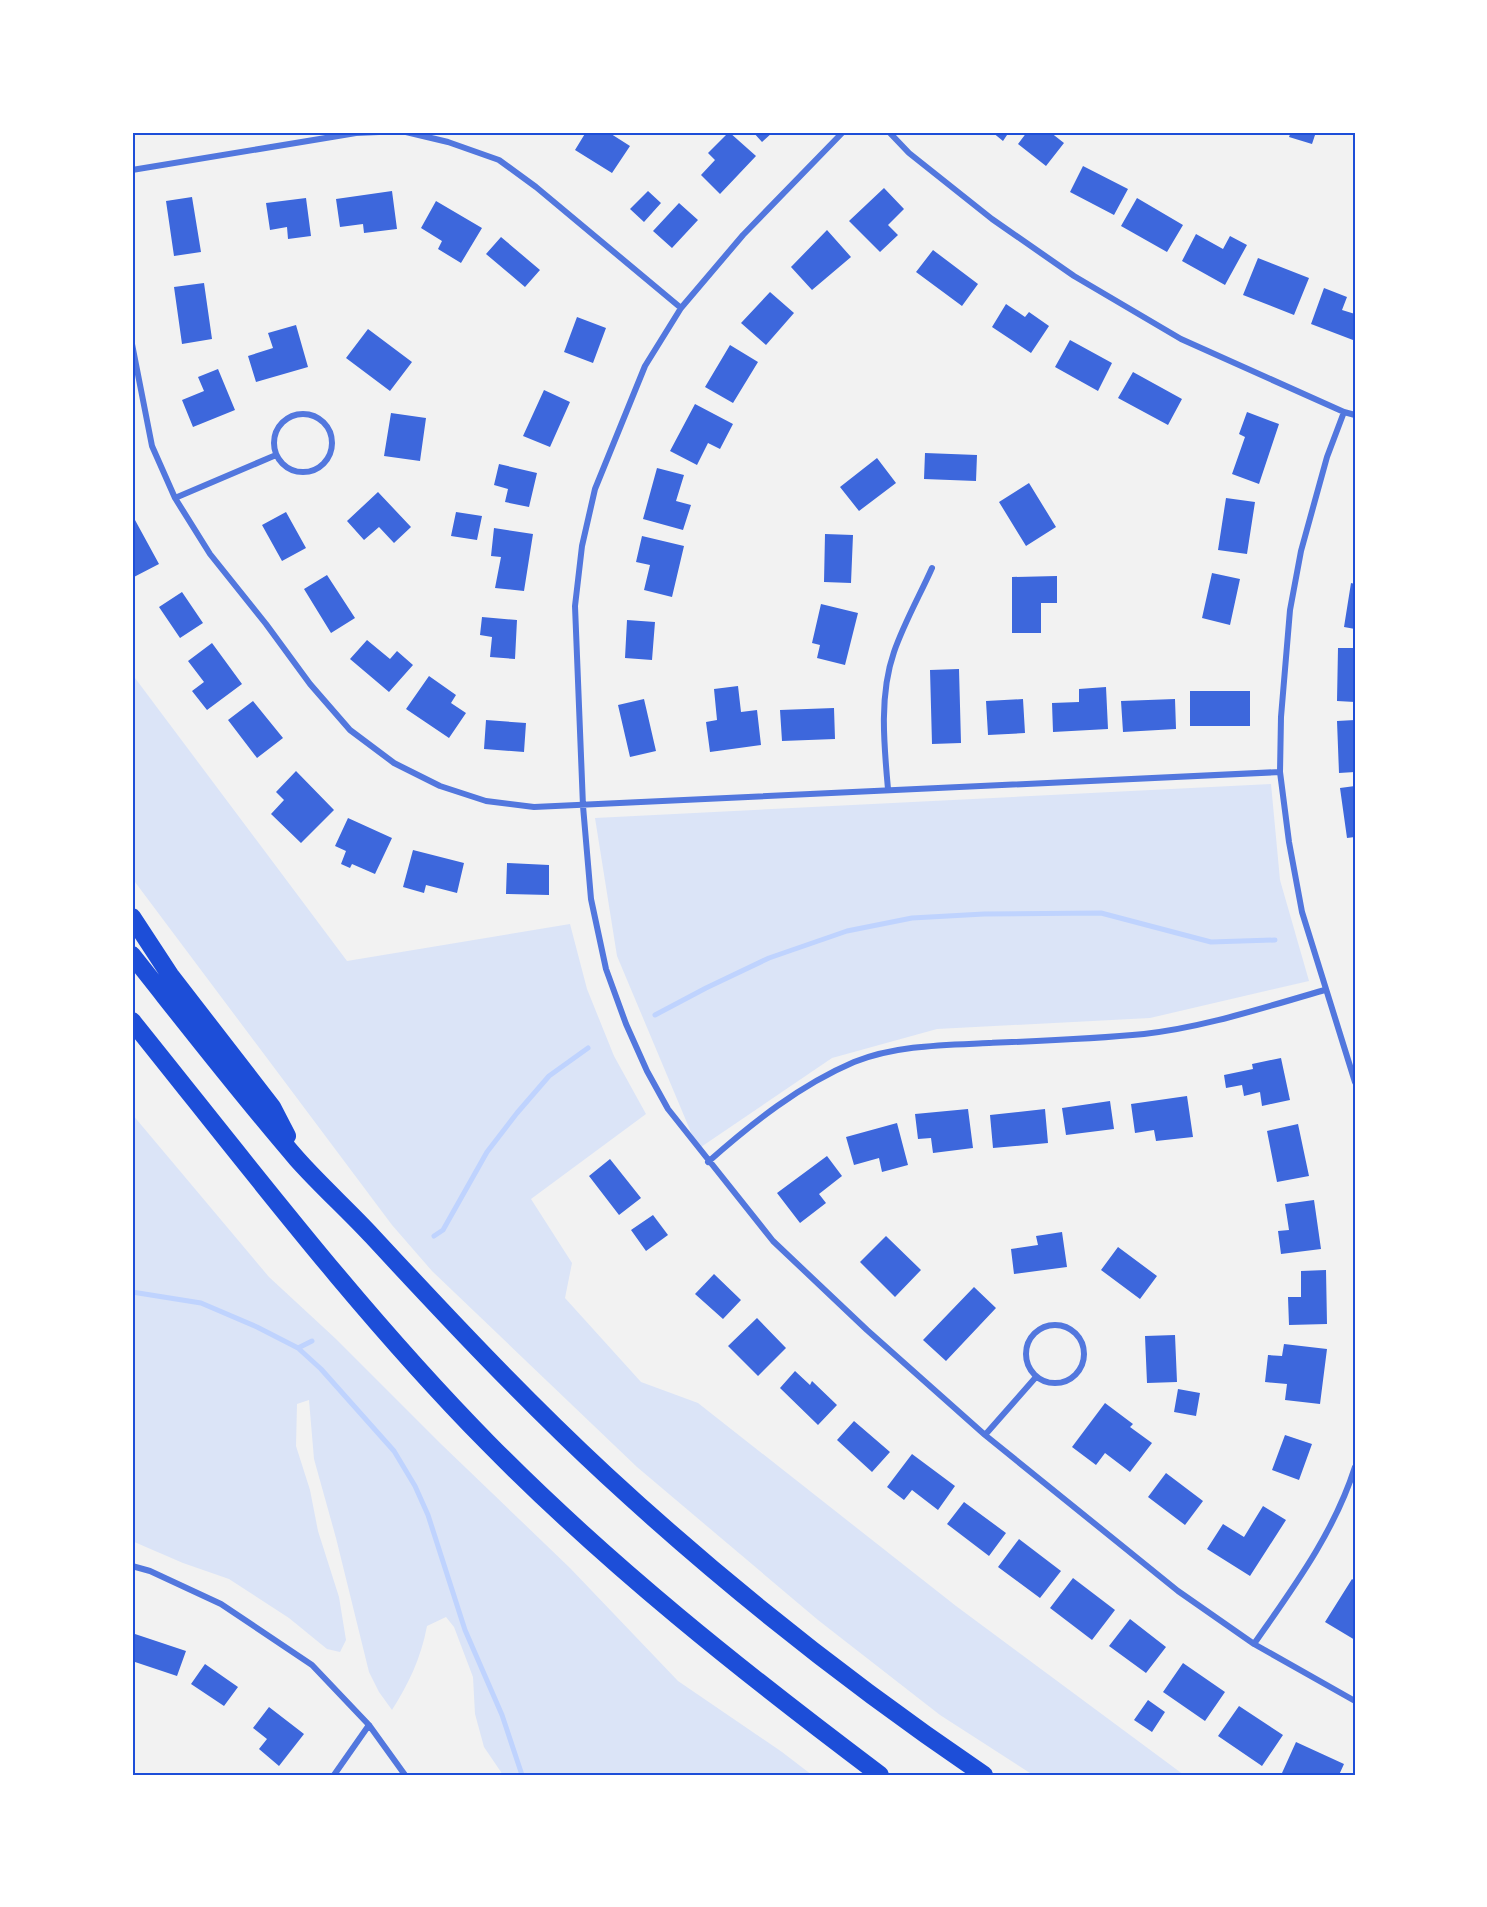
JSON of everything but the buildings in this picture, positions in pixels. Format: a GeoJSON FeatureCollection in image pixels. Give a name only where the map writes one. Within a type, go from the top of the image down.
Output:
{"type":"FeatureCollection","features":[{"type":"Feature","properties":{"kind":"highway"},"geometry":{"type":"LineString","coordinates":[[132,917],[170,975],[272,1107],[300,1162]]}},
{"type":"Feature","properties":{"kind":"highway"},"geometry":{"type":"LineString","coordinates":[[132,955],[248,1101],[300,1162],[511,1383],[605,1474],[735,1588],[818,1655],[915,1728],[984,1775]]}},
{"type":"Feature","properties":{"kind":"highway"},"geometry":{"type":"LineString","coordinates":[[132,1021],[348,1288],[422,1373],[487,1442],[646,1591],[765,1688],[880,1775]]}},
{"type":"Feature","properties":{"kind":"street"},"geometry":{"type":"LineString","coordinates":[[132,171],[356,133],[380,132]]}},
{"type":"Feature","properties":{"kind":"street"},"geometry":{"type":"LineString","coordinates":[[406,132],[448,142],[499,160],[536,187],[681,308]]}},
{"type":"Feature","properties":{"kind":"street"},"geometry":{"type":"LineString","coordinates":[[843,132],[743,235],[681,308],[645,366],[595,489],[582,546],[575,606],[582,806],[591,899],[609,979],[647,1071],[668,1109],[773,1241],[867,1330],[985,1435],[1178,1591],[1254,1644],[1355,1701]]}},
{"type":"Feature","properties":{"kind":"street"},"geometry":{"type":"LineString","coordinates":[[889,132],[909,153],[992,219],[1074,276],[1181,339],[1355,415]]}},
{"type":"Feature","properties":{"kind":"street"},"geometry":{"type":"LineString","coordinates":[[132,344],[152,446],[175,498],[210,554],[267,624],[310,684],[350,730],[394,763],[452,790],[486,801],[534,807],[582,806],[888,789],[1280,772]]}},
{"type":"Feature","properties":{"kind":"street"},"geometry":{"type":"LineString","coordinates":[[1344,411],[1327,457],[1301,551],[1290,610],[1281,717],[1280,772],[1289,842],[1302,912],[1355,1082]]}},
{"type":"Feature","properties":{"kind":"street"},"geometry":{"type":"LineString","coordinates":[[309,414],[319,418],[327,425],[332,435],[333,446],[330,457],[313,471],[302,473],[291,470],[282,464],[276,455],[275,434],[280,424],[288,417],[309,414]]}},
{"type":"Feature","properties":{"kind":"street"},"geometry":{"type":"LineString","coordinates":[[175,498],[276,455]]}},
{"type":"Feature","properties":{"kind":"street"},"geometry":{"type":"LineString","coordinates":[[888,789],[884,748],[887,687],[894,653],[932,568]]}},
{"type":"Feature","properties":{"kind":"street"},"geometry":{"type":"LineString","coordinates":[[708,1162],[737,1136],[810,1084],[856,1062],[898,1051],[937,1045],[1144,1034],[1210,1023],[1325,990]]}},
{"type":"Feature","properties":{"kind":"street"},"geometry":{"type":"LineString","coordinates":[[1054,1324],[1064,1325],[1073,1330],[1084,1346],[1082,1365],[1078,1373],[1062,1382],[1053,1383],[1036,1377],[1029,1369],[1025,1349],[1035,1331],[1054,1324]]}},
{"type":"Feature","properties":{"kind":"street"},"geometry":{"type":"LineString","coordinates":[[985,1435],[1036,1377]]}},
{"type":"Feature","properties":{"kind":"street"},"geometry":{"type":"LineString","coordinates":[[1254,1644],[1312,1560],[1349,1487],[1355,1467]]}},
{"type":"Feature","properties":{"kind":"street"},"geometry":{"type":"LineString","coordinates":[[132,1566],[150,1571],[221,1604],[312,1665],[369,1725],[405,1775]]}},
{"type":"Feature","properties":{"kind":"street"},"geometry":{"type":"LineString","coordinates":[[334,1775],[369,1725]]}},
{"type":"Feature","properties":{"kind":"shaded area"},"geometry":{"type":"Polygon","coordinates":[[[132,674],[347,961],[570,924],[587,989],[614,1056],[646,1114],[531,1199],[572,1263],[565,1298],[641,1382],[698,1403],[956,1606],[1184,1775],[1033,1775],[940,1715],[818,1620],[637,1467],[432,1271],[392,1225],[132,878],[132,674]]]}},
{"type":"Feature","properties":{"kind":"shaded area"},"geometry":{"type":"Polygon","coordinates":[[[1271,784],[1280,880],[1309,981],[1150,1018],[937,1029],[832,1058],[698,1149],[617,956],[595,818],[1271,784]]]}},
{"type":"Feature","properties":{"kind":"shaded area"},"geometry":{"type":"Polygon","coordinates":[[[132,1114],[269,1277],[336,1339],[570,1568],[678,1681],[812,1775],[503,1775],[484,1747],[475,1714],[473,1677],[454,1627],[446,1617],[427,1626],[414,1670],[392,1710],[379,1692],[369,1672],[314,1459],[309,1400],[297,1404],[296,1446],[310,1490],[318,1531],[339,1597],[346,1640],[340,1652],[327,1649],[289,1618],[229,1579],[183,1563],[132,1541],[132,1114]]]}},
{"type":"Feature","properties":{"kind":"waterway"},"geometry":{"type":"LineString","coordinates":[[655,1015],[769,958],[847,931],[912,918],[984,914],[1101,913],[1211,942],[1275,940]]}},
{"type":"Feature","properties":{"kind":"waterway"},"geometry":{"type":"LineString","coordinates":[[434,1236],[443,1230],[487,1152],[517,1113],[549,1076],[588,1048]]}},
{"type":"Feature","properties":{"kind":"waterway"},"geometry":{"type":"LineString","coordinates":[[132,1292],[201,1303],[298,1348],[321,1369],[394,1451],[415,1486],[428,1515],[465,1630],[502,1715],[522,1775]]}},
{"type":"Feature","properties":{"kind":"waterway"},"geometry":{"type":"LineString","coordinates":[[298,1348],[312,1341]]}}]}
